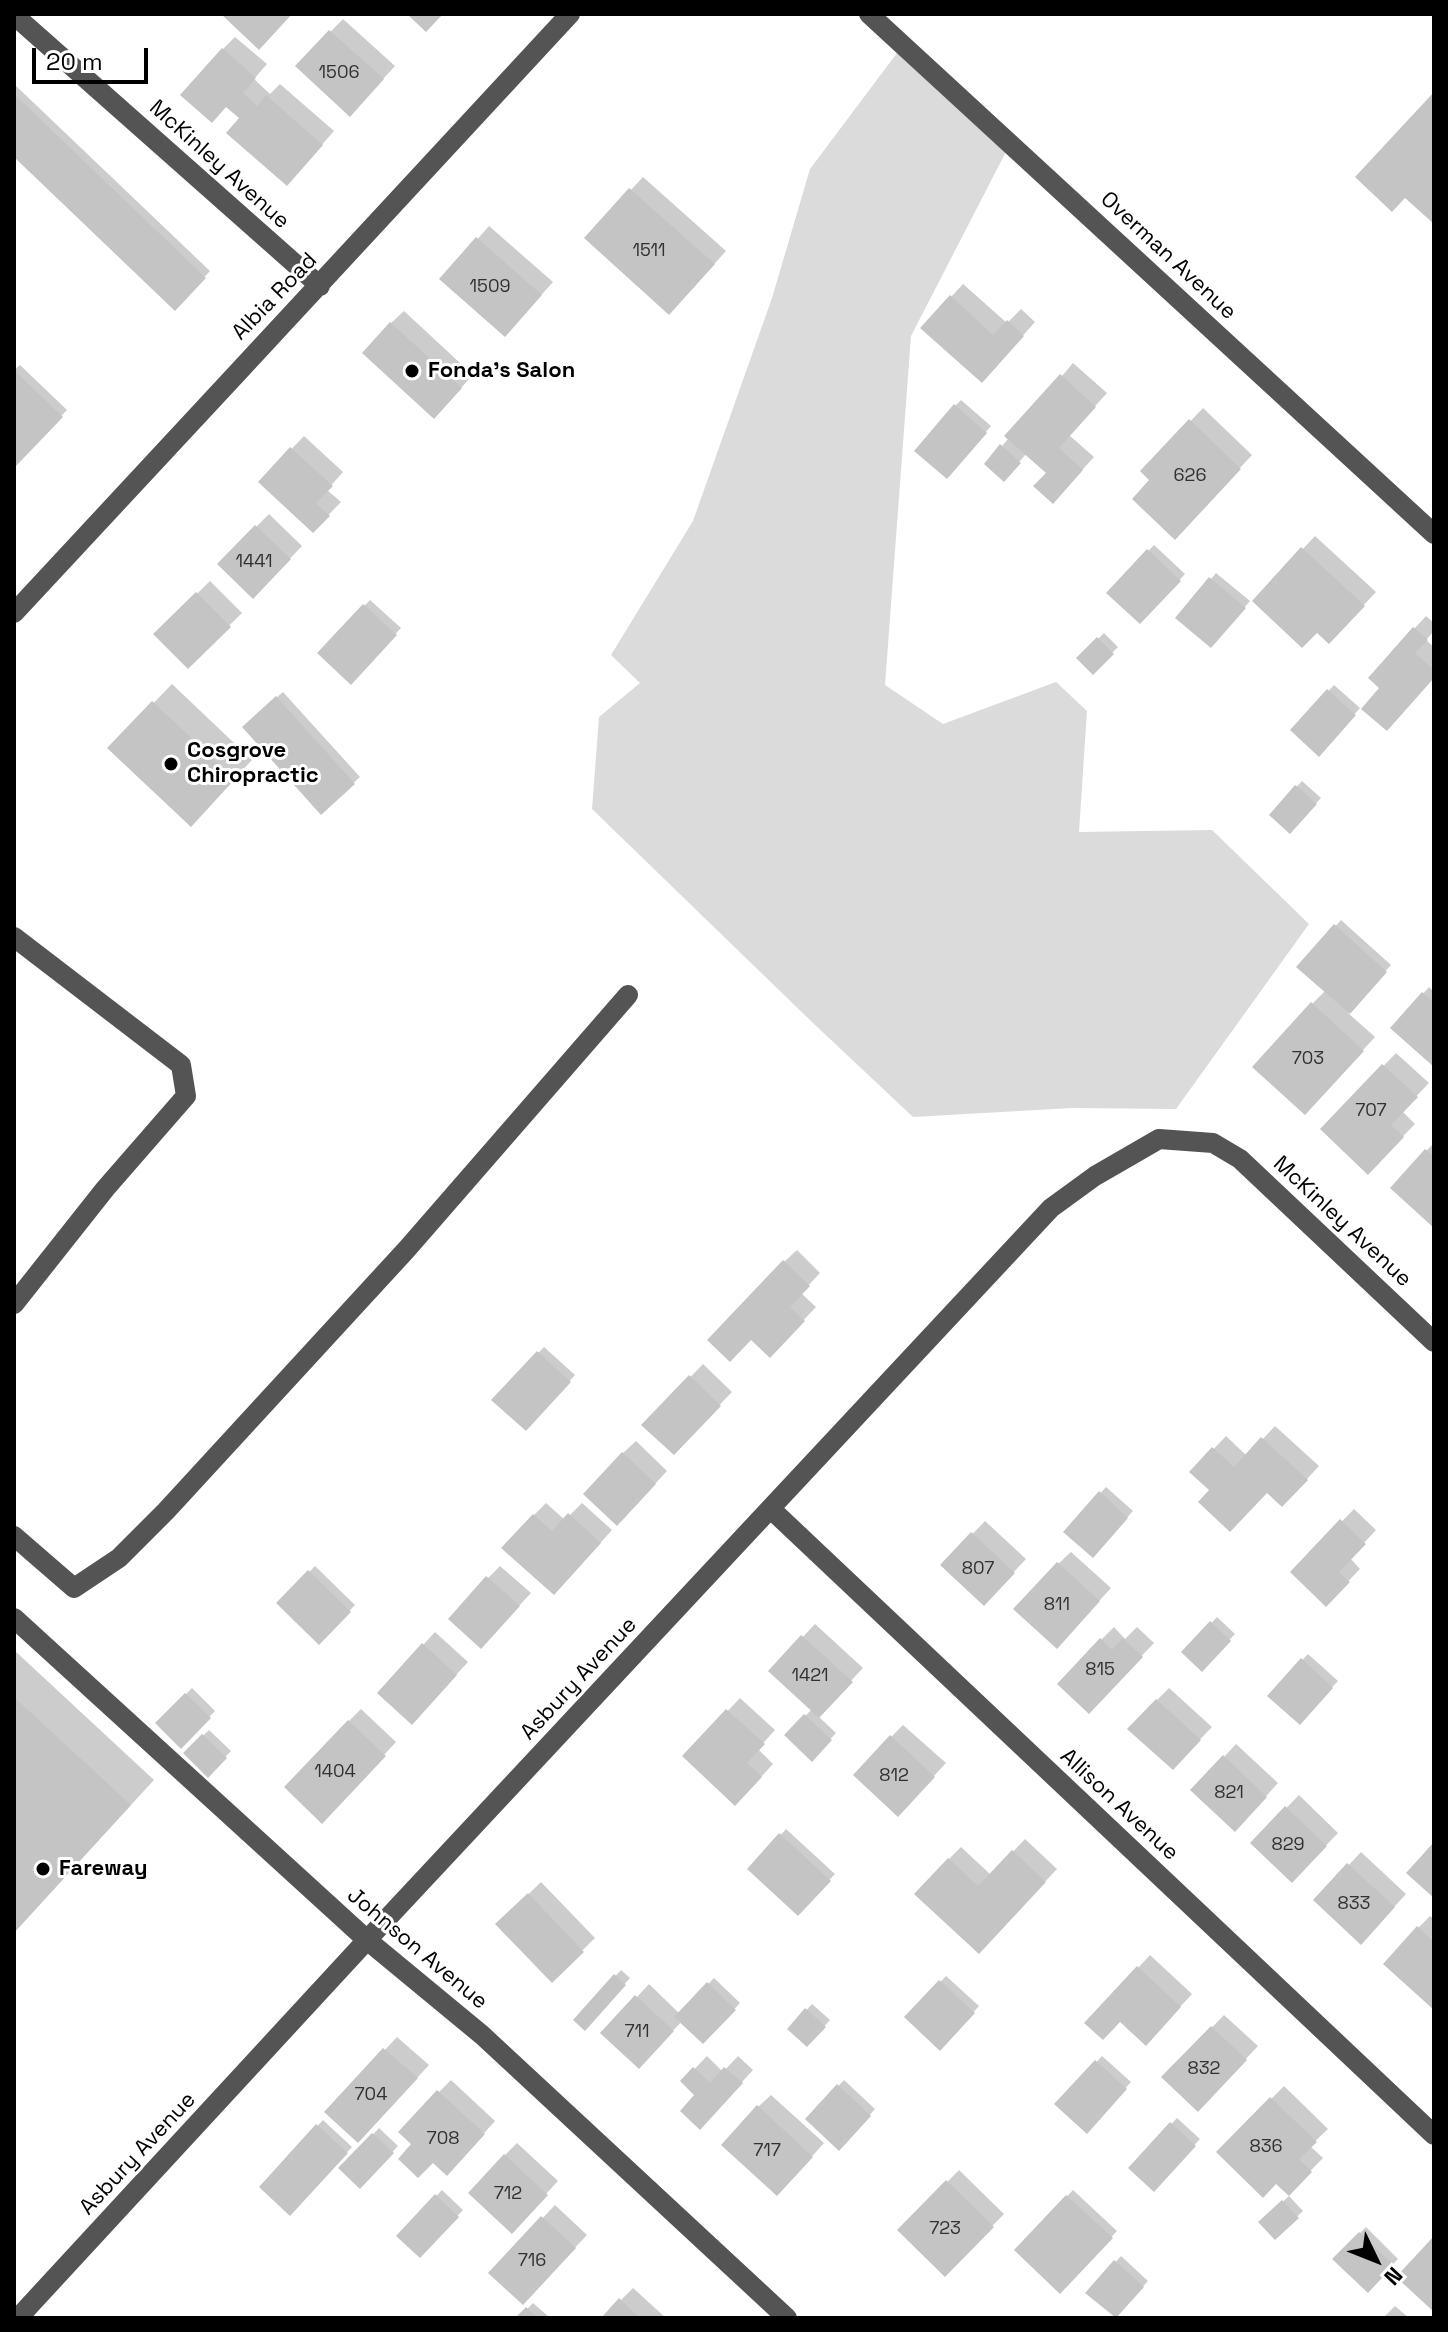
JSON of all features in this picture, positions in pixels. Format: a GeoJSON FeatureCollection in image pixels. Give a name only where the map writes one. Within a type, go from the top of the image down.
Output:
{"type":"FeatureCollection","features":[{"type":"Feature","properties":{"kind":"street","name":"Albia Road"},"geometry":{"type":"LineString","coordinates":[[14,613],[570,14]]}},
{"type":"Feature","properties":{"kind":"street","name":"Overman Avenue"},"geometry":{"type":"LineString","coordinates":[[869,14],[1434,534]]}},
{"type":"Feature","properties":{"kind":"street","name":"McKinley Avenue"},"geometry":{"type":"LineString","coordinates":[[14,15],[320,286]]}},
{"type":"Feature","properties":{"kind":"street"},"geometry":{"type":"LineString","coordinates":[[14,937],[181,1065],[186,1096],[105,1189],[14,1304]]}},
{"type":"Feature","properties":{"kind":"street"},"geometry":{"type":"LineString","coordinates":[[14,1536],[74,1588],[119,1558],[407,1249],[628,995]]}},
{"type":"Feature","properties":{"kind":"street","name":"Asbury Avenue"},"geometry":{"type":"LineString","coordinates":[[18,2318],[1051,1208],[1095,1176],[1159,1139],[1213,1143]]}},
{"type":"Feature","properties":{"kind":"street","name":"McKinley Avenue"},"geometry":{"type":"LineString","coordinates":[[1213,1143],[1240,1159],[1434,1342]]}},
{"type":"Feature","properties":{"kind":"street","name":"Allison Avenue"},"geometry":{"type":"LineString","coordinates":[[772,1510],[1434,2135]]}},
{"type":"Feature","properties":{"kind":"street","name":"Johnson Avenue"},"geometry":{"type":"LineString","coordinates":[[14,1618],[367,1940],[482,2035],[787,2318]]}},
{"type":"Feature","properties":{"kind":"shaded area"},"geometry":{"type":"Polygon","coordinates":[[[903,45],[1010,144],[911,336],[885,685],[943,724],[1056,682],[1087,711],[1079,832],[1212,830],[1309,924],[1176,1109],[1072,1108],[913,1117],[592,809],[599,717],[640,683],[611,655],[693,521],[772,298],[810,169],[903,45]]]}},
{"type":"Feature","properties":{"kind":"building"},"geometry":{"type":"Polygon","coordinates":[[[221,14],[292,14],[259,50],[221,14]]]}},
{"type":"Feature","properties":{"kind":"building"},"geometry":{"type":"Polygon","coordinates":[[[407,14],[443,14],[426,32],[407,14]]]}},
{"type":"Feature","properties":{"kind":"building"},"geometry":{"type":"Polygon","coordinates":[[[329,30],[384,79],[350,117],[295,66],[329,30]]]}},
{"type":"Feature","properties":{"kind":"building"},"geometry":{"type":"Polygon","coordinates":[[[222,48],[256,78],[243,93],[257,106],[266,95],[323,145],[287,186],[226,133],[239,118],[226,107],[212,123],[180,95],[222,48]]]}},
{"type":"Feature","properties":{"kind":"building"},"geometry":{"type":"Polygon","coordinates":[[[1434,92],[1434,224],[1405,198],[1392,212],[1355,177],[1434,92]]]}},
{"type":"Feature","properties":{"kind":"building"},"geometry":{"type":"Polygon","coordinates":[[[14,94],[206,278],[175,311],[14,157],[14,94]]]}},
{"type":"Feature","properties":{"kind":"building"},"geometry":{"type":"Polygon","coordinates":[[[629,188],[715,264],[669,315],[584,238],[629,188]]]}},
{"type":"Feature","properties":{"kind":"building"},"geometry":{"type":"Polygon","coordinates":[[[476,237],[542,295],[505,337],[439,279],[476,237]]]}},
{"type":"Feature","properties":{"kind":"building"},"geometry":{"type":"Polygon","coordinates":[[[950,295],[993,335],[1007,320],[1024,336],[982,383],[920,328],[950,295]]]}},
{"type":"Feature","properties":{"kind":"building","name":"Fonda's Salon"},"geometry":{"type":"Polygon","coordinates":[[[390,322],[462,388],[434,419],[362,353],[390,322]]]}},
{"type":"Feature","properties":{"kind":"building"},"geometry":{"type":"Polygon","coordinates":[[[14,370],[63,417],[16,466],[14,465],[14,370]]]}},
{"type":"Feature","properties":{"kind":"building"},"geometry":{"type":"Polygon","coordinates":[[[1060,374],[1096,407],[1059,448],[1083,470],[1053,504],[1033,486],[1046,473],[1004,436],[1060,374]]]}},
{"type":"Feature","properties":{"kind":"building"},"geometry":{"type":"Polygon","coordinates":[[[954,404],[987,433],[947,479],[914,451],[954,404]]]}},
{"type":"Feature","properties":{"kind":"building"},"geometry":{"type":"Polygon","coordinates":[[[1189,419],[1241,469],[1175,540],[1132,499],[1149,480],[1140,471],[1189,419]]]}},
{"type":"Feature","properties":{"kind":"building"},"geometry":{"type":"Polygon","coordinates":[[[1000,444],[1021,463],[1004,482],[984,464],[1000,444]]]}},
{"type":"Feature","properties":{"kind":"building"},"geometry":{"type":"Polygon","coordinates":[[[290,447],[333,486],[316,503],[330,516],[313,533],[258,482],[290,447]]]}},
{"type":"Feature","properties":{"kind":"building"},"geometry":{"type":"Polygon","coordinates":[[[255,525],[291,559],[253,599],[217,564],[255,525]]]}},
{"type":"Feature","properties":{"kind":"building"},"geometry":{"type":"Polygon","coordinates":[[[1301,547],[1365,606],[1329,644],[1317,633],[1302,648],[1252,601],[1301,547]]]}},
{"type":"Feature","properties":{"kind":"building"},"geometry":{"type":"Polygon","coordinates":[[[1147,549],[1181,581],[1140,624],[1106,593],[1147,549]]]}},
{"type":"Feature","properties":{"kind":"building"},"geometry":{"type":"Polygon","coordinates":[[[1209,577],[1246,608],[1211,648],[1175,618],[1209,577]]]}},
{"type":"Feature","properties":{"kind":"building"},"geometry":{"type":"Polygon","coordinates":[[[196,592],[231,627],[188,669],[153,634],[196,592]]]}},
{"type":"Feature","properties":{"kind":"building"},"geometry":{"type":"Polygon","coordinates":[[[363,604],[397,635],[351,685],[317,653],[363,604]]]}},
{"type":"Feature","properties":{"kind":"building"},"geometry":{"type":"Polygon","coordinates":[[[1413,627],[1428,640],[1415,653],[1434,670],[1434,678],[1387,731],[1361,709],[1379,688],[1368,678],[1413,627]]]}},
{"type":"Feature","properties":{"kind":"building"},"geometry":{"type":"Polygon","coordinates":[[[1097,637],[1114,654],[1093,675],[1076,658],[1097,637]]]}},
{"type":"Feature","properties":{"kind":"building"},"geometry":{"type":"Polygon","coordinates":[[[1327,689],[1356,715],[1319,757],[1290,730],[1327,689]]]}},
{"type":"Feature","properties":{"kind":"building"},"geometry":{"type":"Polygon","coordinates":[[[276,696],[355,784],[321,815],[242,727],[276,696]]]}},
{"type":"Feature","properties":{"kind":"building","name":"Cosgrove Chiropractic"},"geometry":{"type":"Polygon","coordinates":[[[152,701],[235,779],[191,827],[107,748],[152,701]]]}},
{"type":"Feature","properties":{"kind":"building"},"geometry":{"type":"Polygon","coordinates":[[[1295,785],[1317,804],[1290,834],[1269,815],[1295,785]]]}},
{"type":"Feature","properties":{"kind":"building"},"geometry":{"type":"Polygon","coordinates":[[[1334,924],[1387,972],[1350,1014],[1296,967],[1334,924]]]}},
{"type":"Feature","properties":{"kind":"building"},"geometry":{"type":"Polygon","coordinates":[[[1422,992],[1434,1002],[1434,1067],[1390,1028],[1422,992]]]}},
{"type":"Feature","properties":{"kind":"building"},"geometry":{"type":"Polygon","coordinates":[[[1311,1002],[1364,1051],[1305,1115],[1252,1067],[1311,1002]]]}},
{"type":"Feature","properties":{"kind":"building"},"geometry":{"type":"Polygon","coordinates":[[[1382,1064],[1418,1097],[1391,1125],[1404,1137],[1368,1175],[1320,1129],[1382,1064]]]}},
{"type":"Feature","properties":{"kind":"building"},"geometry":{"type":"Polygon","coordinates":[[[1425,1149],[1434,1157],[1434,1228],[1390,1188],[1425,1149]]]}},
{"type":"Feature","properties":{"kind":"building"},"geometry":{"type":"Polygon","coordinates":[[[783,1260],[810,1286],[790,1307],[805,1321],[770,1358],[751,1340],[730,1362],[707,1340],[783,1260]]]}},
{"type":"Feature","properties":{"kind":"building"},"geometry":{"type":"Polygon","coordinates":[[[537,1351],[571,1382],[526,1431],[491,1400],[537,1351]]]}},
{"type":"Feature","properties":{"kind":"building"},"geometry":{"type":"Polygon","coordinates":[[[689,1375],[721,1406],[674,1455],[641,1425],[689,1375]]]}},
{"type":"Feature","properties":{"kind":"building"},"geometry":{"type":"Polygon","coordinates":[[[1261,1437],[1308,1480],[1282,1507],[1267,1493],[1230,1532],[1198,1502],[1209,1490],[1189,1472],[1212,1447],[1234,1467],[1261,1437]]]}},
{"type":"Feature","properties":{"kind":"building"},"geometry":{"type":"Polygon","coordinates":[[[622,1452],[656,1484],[617,1526],[583,1494],[622,1452]]]}},
{"type":"Feature","properties":{"kind":"building"},"geometry":{"type":"Polygon","coordinates":[[[1099,1491],[1128,1518],[1093,1558],[1063,1532],[1099,1491]]]}},
{"type":"Feature","properties":{"kind":"building"},"geometry":{"type":"Polygon","coordinates":[[[568,1513],[601,1543],[554,1595],[501,1548],[533,1514],[552,1531],[568,1513]]]}},
{"type":"Feature","properties":{"kind":"building"},"geometry":{"type":"Polygon","coordinates":[[[1340,1519],[1366,1544],[1339,1572],[1350,1582],[1326,1607],[1290,1572],[1340,1519]]]}},
{"type":"Feature","properties":{"kind":"building"},"geometry":{"type":"Polygon","coordinates":[[[971,1532],[1015,1573],[984,1606],[940,1565],[971,1532]]]}},
{"type":"Feature","properties":{"kind":"building"},"geometry":{"type":"Polygon","coordinates":[[[1057,1562],[1100,1601],[1057,1649],[1013,1609],[1057,1562]]]}},
{"type":"Feature","properties":{"kind":"building"},"geometry":{"type":"Polygon","coordinates":[[[308,1570],[351,1612],[319,1645],[276,1603],[308,1570]]]}},
{"type":"Feature","properties":{"kind":"building"},"geometry":{"type":"Polygon","coordinates":[[[486,1576],[520,1606],[481,1649],[448,1619],[486,1576]]]}},
{"type":"Feature","properties":{"kind":"building"},"geometry":{"type":"Polygon","coordinates":[[[1210,1621],[1231,1641],[1202,1672],[1181,1652],[1210,1621]]]}},
{"type":"Feature","properties":{"kind":"building"},"geometry":{"type":"Polygon","coordinates":[[[801,1635],[853,1682],[819,1718],[768,1671],[801,1635]]]}},
{"type":"Feature","properties":{"kind":"building"},"geometry":{"type":"Polygon","coordinates":[[[1100,1638],[1112,1650],[1123,1638],[1143,1657],[1089,1714],[1057,1684],[1100,1638]]]}},
{"type":"Feature","properties":{"kind":"building"},"geometry":{"type":"Polygon","coordinates":[[[422,1643],[457,1675],[412,1725],[377,1693],[422,1643]]]}},
{"type":"Feature","properties":{"kind":"building"},"geometry":{"type":"Polygon","coordinates":[[[1301,1658],[1333,1688],[1300,1725],[1267,1696],[1301,1658]]]}},
{"type":"Feature","properties":{"kind":"building"},"geometry":{"type":"Polygon","coordinates":[[[185,1693],[211,1718],[181,1749],[155,1723],[185,1693]]]}},
{"type":"Feature","properties":{"kind":"building","name":"Fareway"},"geometry":{"type":"Polygon","coordinates":[[[14,1697],[131,1805],[14,1933],[14,1697]]]}},
{"type":"Feature","properties":{"kind":"building"},"geometry":{"type":"Polygon","coordinates":[[[1156,1699],[1201,1740],[1173,1770],[1127,1729],[1156,1699]]]}},
{"type":"Feature","properties":{"kind":"building"},"geometry":{"type":"Polygon","coordinates":[[[726,1709],[765,1744],[747,1763],[762,1777],[735,1806],[682,1756],[726,1709]]]}},
{"type":"Feature","properties":{"kind":"building"},"geometry":{"type":"Polygon","coordinates":[[[804,1714],[832,1740],[812,1762],[784,1735],[804,1714]]]}},
{"type":"Feature","properties":{"kind":"building"},"geometry":{"type":"Polygon","coordinates":[[[348,1720],[386,1756],[322,1824],[284,1787],[348,1720]]]}},
{"type":"Feature","properties":{"kind":"building"},"geometry":{"type":"Polygon","coordinates":[[[202,1734],[227,1758],[208,1778],[183,1753],[202,1734]]]}},
{"type":"Feature","properties":{"kind":"building"},"geometry":{"type":"Polygon","coordinates":[[[890,1735],[935,1777],[898,1817],[853,1775],[890,1735]]]}},
{"type":"Feature","properties":{"kind":"building"},"geometry":{"type":"Polygon","coordinates":[[[1223,1755],[1267,1797],[1235,1832],[1190,1790],[1223,1755]]]}},
{"type":"Feature","properties":{"kind":"building"},"geometry":{"type":"Polygon","coordinates":[[[1285,1806],[1327,1846],[1292,1883],[1250,1843],[1285,1806]]]}},
{"type":"Feature","properties":{"kind":"building"},"geometry":{"type":"Polygon","coordinates":[[[779,1833],[831,1881],[798,1916],[747,1869],[779,1833]]]}},
{"type":"Feature","properties":{"kind":"building"},"geometry":{"type":"Polygon","coordinates":[[[1434,1842],[1434,1898],[1406,1873],[1434,1842]]]}},
{"type":"Feature","properties":{"kind":"building"},"geometry":{"type":"Polygon","coordinates":[[[1012,1850],[1046,1882],[979,1954],[914,1894],[948,1858],[978,1886],[1012,1850]]]}},
{"type":"Feature","properties":{"kind":"building"},"geometry":{"type":"Polygon","coordinates":[[[1347,1863],[1395,1907],[1361,1945],[1313,1900],[1347,1863]]]}},
{"type":"Feature","properties":{"kind":"building"},"geometry":{"type":"Polygon","coordinates":[[[528,1893],[584,1952],[552,1983],[495,1924],[528,1893]]]}},
{"type":"Feature","properties":{"kind":"building"},"geometry":{"type":"Polygon","coordinates":[[[1417,1926],[1434,1942],[1434,2010],[1383,1964],[1417,1926]]]}},
{"type":"Feature","properties":{"kind":"building"},"geometry":{"type":"Polygon","coordinates":[[[1137,1966],[1181,2007],[1146,2046],[1120,2022],[1103,2040],[1084,2023],[1137,1966]]]}},
{"type":"Feature","properties":{"kind":"building"},"geometry":{"type":"Polygon","coordinates":[[[614,1974],[626,1985],[585,2031],[573,2020],[614,1974]]]}},
{"type":"Feature","properties":{"kind":"building"},"geometry":{"type":"Polygon","coordinates":[[[939,1980],[975,2013],[940,2051],[904,2017],[939,1980]]]}},
{"type":"Feature","properties":{"kind":"building"},"geometry":{"type":"Polygon","coordinates":[[[707,1982],[736,2010],[703,2044],[674,2017],[707,1982]]]}},
{"type":"Feature","properties":{"kind":"building"},"geometry":{"type":"Polygon","coordinates":[[[635,1995],[674,2031],[639,2069],[600,2033],[635,1995]]]}},
{"type":"Feature","properties":{"kind":"building"},"geometry":{"type":"Polygon","coordinates":[[[805,2008],[826,2027],[807,2047],[787,2029],[805,2008]]]}},
{"type":"Feature","properties":{"kind":"building"},"geometry":{"type":"Polygon","coordinates":[[[1211,2026],[1247,2060],[1198,2112],[1161,2077],[1211,2026]]]}},
{"type":"Feature","properties":{"kind":"building"},"geometry":{"type":"Polygon","coordinates":[[[383,2048],[418,2078],[358,2143],[324,2112],[383,2048]]]}},
{"type":"Feature","properties":{"kind":"building"},"geometry":{"type":"Polygon","coordinates":[[[1095,2060],[1127,2089],[1087,2134],[1054,2104],[1095,2060]]]}},
{"type":"Feature","properties":{"kind":"building"},"geometry":{"type":"Polygon","coordinates":[[[693,2067],[710,2083],[724,2067],[743,2083],[700,2130],[680,2111],[694,2095],[680,2081],[693,2067]]]}},
{"type":"Feature","properties":{"kind":"building"},"geometry":{"type":"Polygon","coordinates":[[[837,2084],[871,2116],[839,2151],[805,2119],[837,2084]]]}},
{"type":"Feature","properties":{"kind":"building"},"geometry":{"type":"Polygon","coordinates":[[[437,2090],[485,2134],[447,2176],[433,2163],[418,2178],[398,2159],[411,2144],[398,2132],[437,2090]]]}},
{"type":"Feature","properties":{"kind":"building"},"geometry":{"type":"Polygon","coordinates":[[[1270,2097],[1317,2142],[1299,2159],[1312,2172],[1289,2196],[1276,2184],[1263,2198],[1216,2152],[1270,2097]]]}},
{"type":"Feature","properties":{"kind":"building"},"geometry":{"type":"Polygon","coordinates":[[[757,2105],[813,2157],[777,2196],[721,2145],[757,2105]]]}},
{"type":"Feature","properties":{"kind":"building"},"geometry":{"type":"Polygon","coordinates":[[[1170,2122],[1196,2146],[1154,2192],[1128,2168],[1170,2122]]]}},
{"type":"Feature","properties":{"kind":"building"},"geometry":{"type":"Polygon","coordinates":[[[316,2124],[348,2153],[290,2216],[259,2187],[316,2124]]]}},
{"type":"Feature","properties":{"kind":"building"},"geometry":{"type":"Polygon","coordinates":[[[372,2133],[394,2153],[360,2189],[338,2168],[372,2133]]]}},
{"type":"Feature","properties":{"kind":"building"},"geometry":{"type":"Polygon","coordinates":[[[504,2154],[548,2195],[512,2234],[468,2193],[504,2154]]]}},
{"type":"Feature","properties":{"kind":"building"},"geometry":{"type":"Polygon","coordinates":[[[946,2180],[994,2227],[945,2277],[897,2230],[946,2180]]]}},
{"type":"Feature","properties":{"kind":"building"},"geometry":{"type":"Polygon","coordinates":[[[435,2194],[459,2217],[420,2258],[396,2236],[435,2194]]]}},
{"type":"Feature","properties":{"kind":"building"},"geometry":{"type":"Polygon","coordinates":[[[1066,2195],[1113,2238],[1060,2294],[1014,2250],[1066,2195]]]}},
{"type":"Feature","properties":{"kind":"building"},"geometry":{"type":"Polygon","coordinates":[[[1282,2200],[1299,2218],[1275,2240],[1258,2222],[1282,2200]]]}},
{"type":"Feature","properties":{"kind":"building"},"geometry":{"type":"Polygon","coordinates":[[[541,2216],[576,2248],[523,2305],[488,2273],[541,2216]]]}},
{"type":"Feature","properties":{"kind":"building"},"geometry":{"type":"Polygon","coordinates":[[[1359,2232],[1394,2265],[1368,2293],[1332,2259],[1359,2232]]]}},
{"type":"Feature","properties":{"kind":"building"},"geometry":{"type":"Polygon","coordinates":[[[1434,2236],[1434,2312],[1396,2277],[1434,2236]]]}},
{"type":"Feature","properties":{"kind":"building"},"geometry":{"type":"Polygon","coordinates":[[[1114,2260],[1144,2287],[1116,2318],[1085,2293],[1114,2260]]]}},
{"type":"Feature","properties":{"kind":"building"},"geometry":{"type":"Polygon","coordinates":[[[619,2298],[640,2318],[601,2318],[619,2298]]]}},
{"type":"Feature","properties":{"kind":"building"},"geometry":{"type":"Polygon","coordinates":[[[526,2307],[538,2318],[515,2318],[526,2307]]]}},
{"type":"Feature","properties":{"kind":"place","name":"Fonda's Salon"},"geometry":{"type":"Point","coordinates":[412,371]}},
{"type":"Feature","properties":{"kind":"place","name":"Cosgrove Chiropractic"},"geometry":{"type":"Point","coordinates":[171,764]}},
{"type":"Feature","properties":{"kind":"place","name":"Fareway"},"geometry":{"type":"Point","coordinates":[43,1869]}}]}
